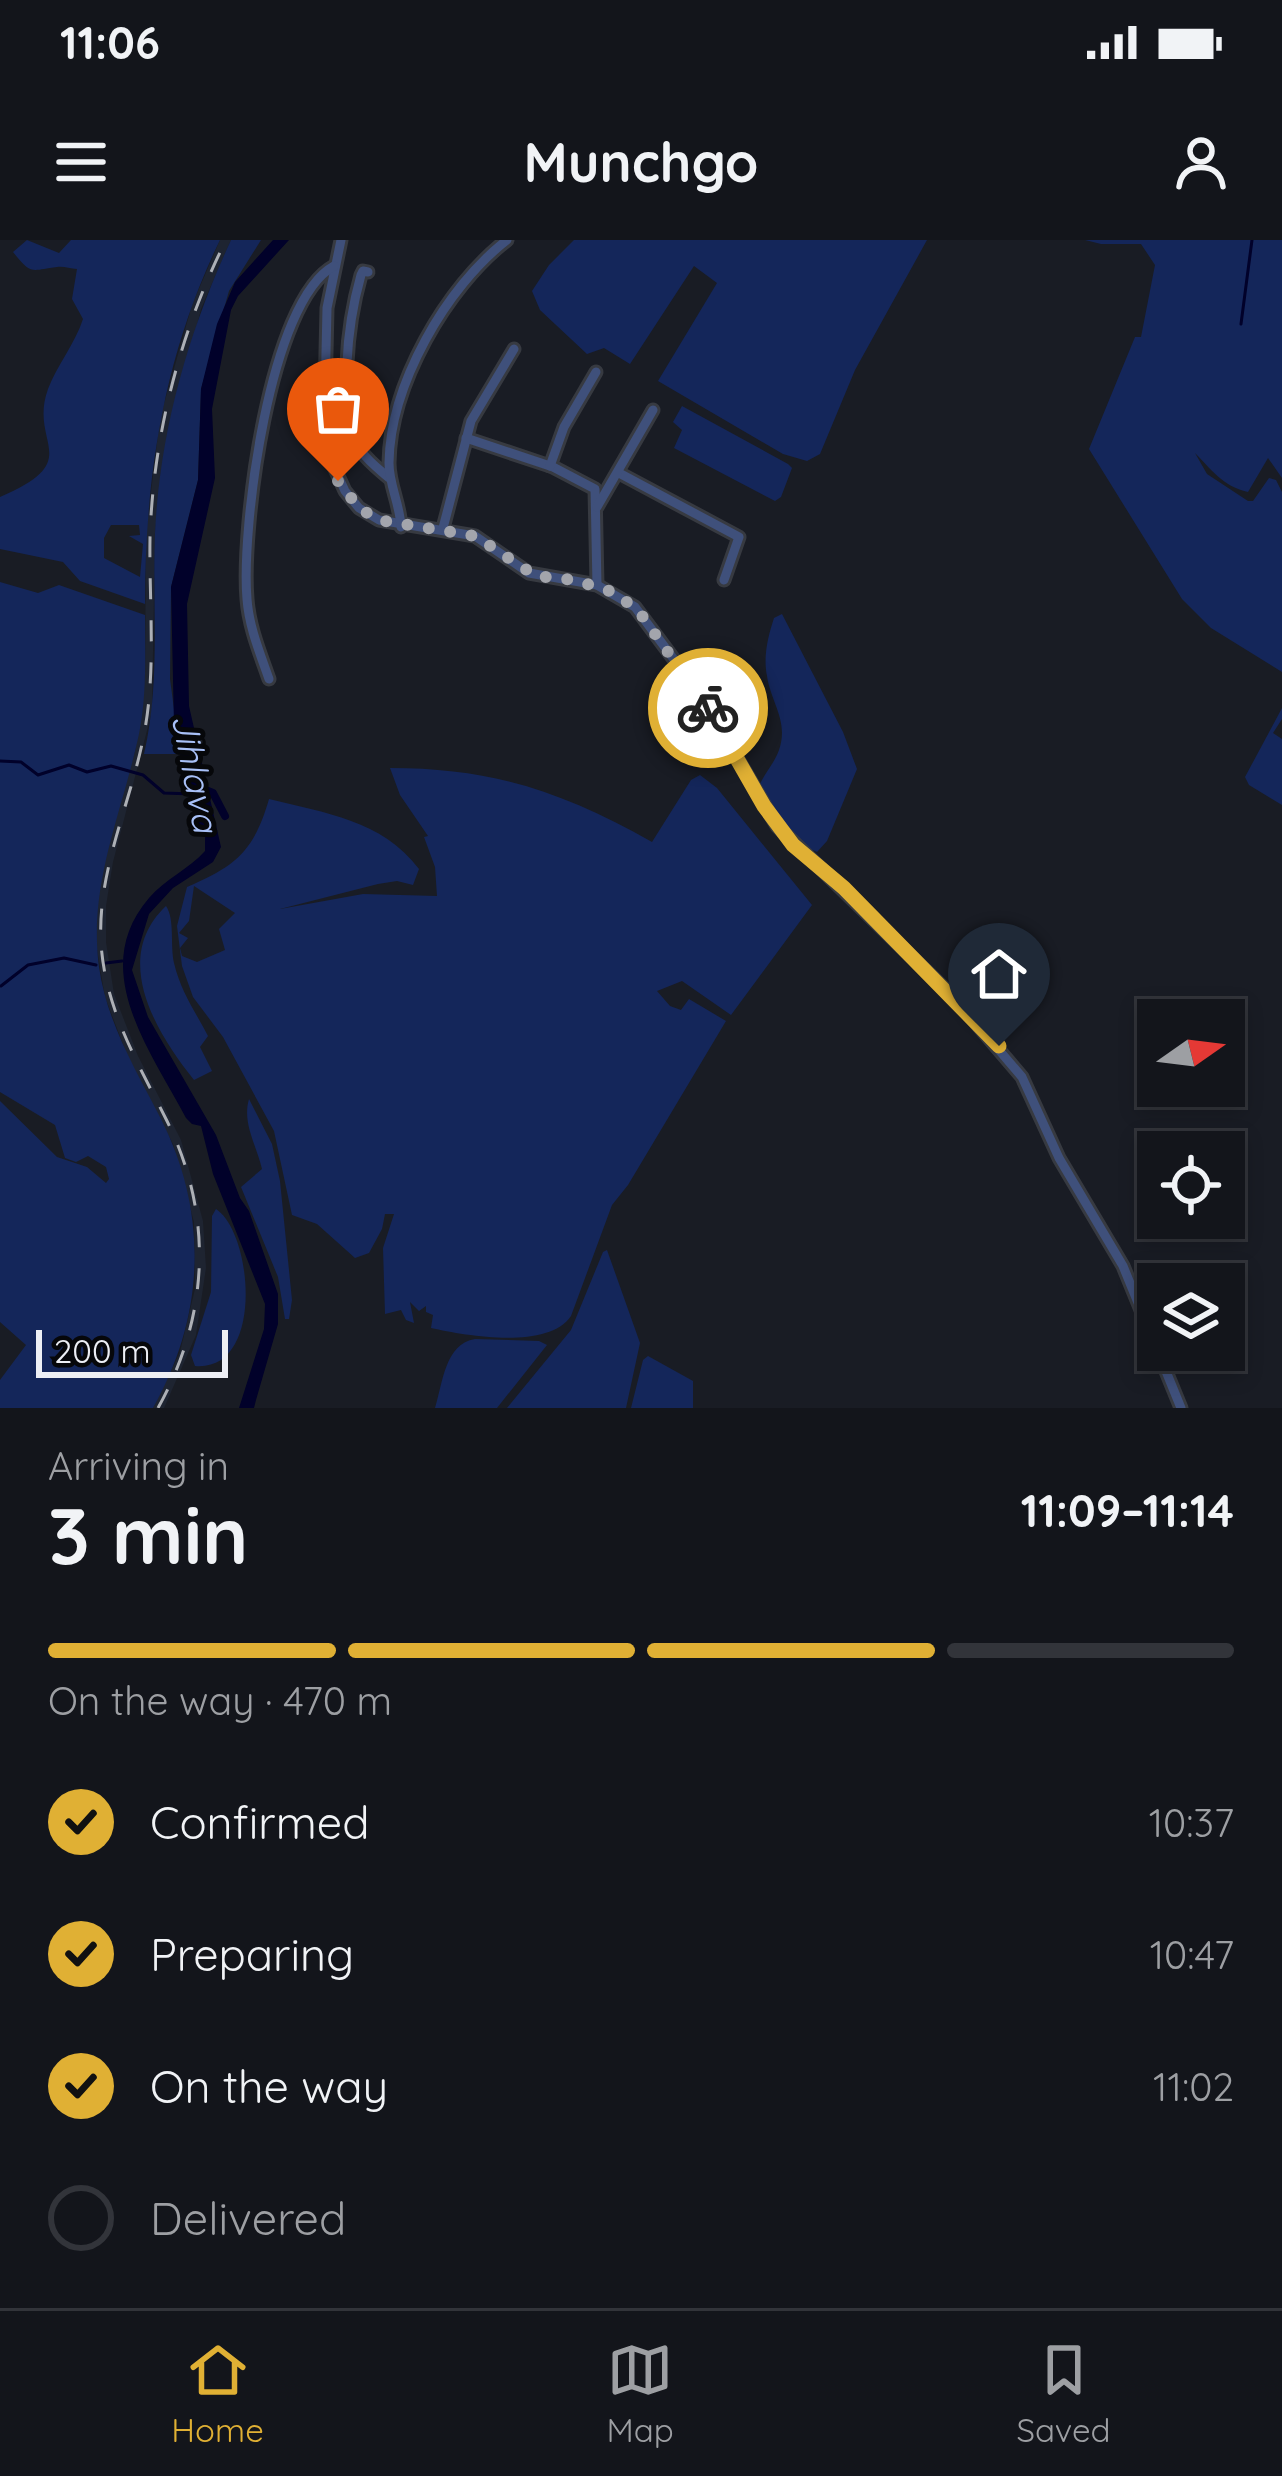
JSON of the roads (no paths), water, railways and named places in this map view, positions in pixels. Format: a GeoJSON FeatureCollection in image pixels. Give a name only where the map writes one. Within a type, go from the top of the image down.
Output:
{"type":"FeatureCollection","features":[{"type":"Feature","properties":{"kind":"street"},"geometry":{"type":"LineString","coordinates":[[341,240],[326,330],[329,456],[338,481],[359,508],[379,520],[475,536],[536,576],[597,585],[629,601],[640,613],[699,693],[764,806],[793,845],[844,888],[1012,1062],[1059,1158],[1123,1266],[1181,1408]]}},
{"type":"Feature","properties":{"kind":"street"},"geometry":{"type":"LineString","coordinates":[[401,526],[389,478],[394,420],[407,376],[464,286],[507,240]]}},
{"type":"Feature","properties":{"kind":"street"},"geometry":{"type":"LineString","coordinates":[[269,680],[248,615],[246,583],[258,450],[283,350],[317,280],[334,266]]}},
{"type":"Feature","properties":{"kind":"street"},"geometry":{"type":"LineString","coordinates":[[368,272],[361,275],[353,305],[348,399],[364,454],[389,478]]}},
{"type":"Feature","properties":{"kind":"street"},"geometry":{"type":"LineString","coordinates":[[443,528],[475,414],[514,350]]}},
{"type":"Feature","properties":{"kind":"street"},"geometry":{"type":"LineString","coordinates":[[550,466],[596,372]]}},
{"type":"Feature","properties":{"kind":"street"},"geometry":{"type":"LineString","coordinates":[[597,507],[653,410]]}},
{"type":"Feature","properties":{"kind":"street"},"geometry":{"type":"LineString","coordinates":[[466,438],[550,466],[595,489],[597,585]]}},
{"type":"Feature","properties":{"kind":"street"},"geometry":{"type":"LineString","coordinates":[[619,473],[739,538]]}},
{"type":"Feature","properties":{"kind":"street"},"geometry":{"type":"LineString","coordinates":[[724,580],[744,525]]}},
{"type":"Feature","properties":{"kind":"water","name":"Jihlava"},"geometry":{"type":"Polygon","coordinates":[[[273,240],[289,240],[231,310],[212,409],[215,478],[187,604],[189,706],[221,847],[213,862],[173,888],[149,914],[132,970],[148,1017],[216,1135],[278,1294],[278,1324],[254,1408],[239,1408],[264,1329],[265,1304],[213,1174],[201,1126],[186,1118],[131,1010],[124,953],[131,925],[149,898],[205,851],[174,725],[171,587],[198,480],[201,389],[217,324],[235,282],[273,240]]]}},
{"type":"Feature","properties":{"kind":"waterway"},"geometry":{"type":"LineString","coordinates":[[1241,324],[1252,240]]}},
{"type":"Feature","properties":{"kind":"waterway","name":"Jihlava"},"geometry":{"type":"LineString","coordinates":[[0,761],[21,762],[38,775],[69,765],[87,772],[111,766],[143,775],[164,793],[193,794]]}},
{"type":"Feature","properties":{"kind":"waterway","name":"Jihlava"},"geometry":{"type":"LineString","coordinates":[[198,787],[213,793],[225,816]]}},
{"type":"Feature","properties":{"kind":"waterway"},"geometry":{"type":"LineString","coordinates":[[1,986],[28,965],[64,958],[96,965]]}},
{"type":"Feature","properties":{"kind":"waterway"},"geometry":{"type":"LineString","coordinates":[[106,963],[122,961]]}},
{"type":"Feature","properties":{"kind":"railway"},"geometry":{"type":"LineString","coordinates":[[158,1408],[188,1338],[196,1302],[198,1229],[182,1157],[109,990],[101,915],[148,706],[152,500],[163,423],[195,311],[226,240]]}}]}
